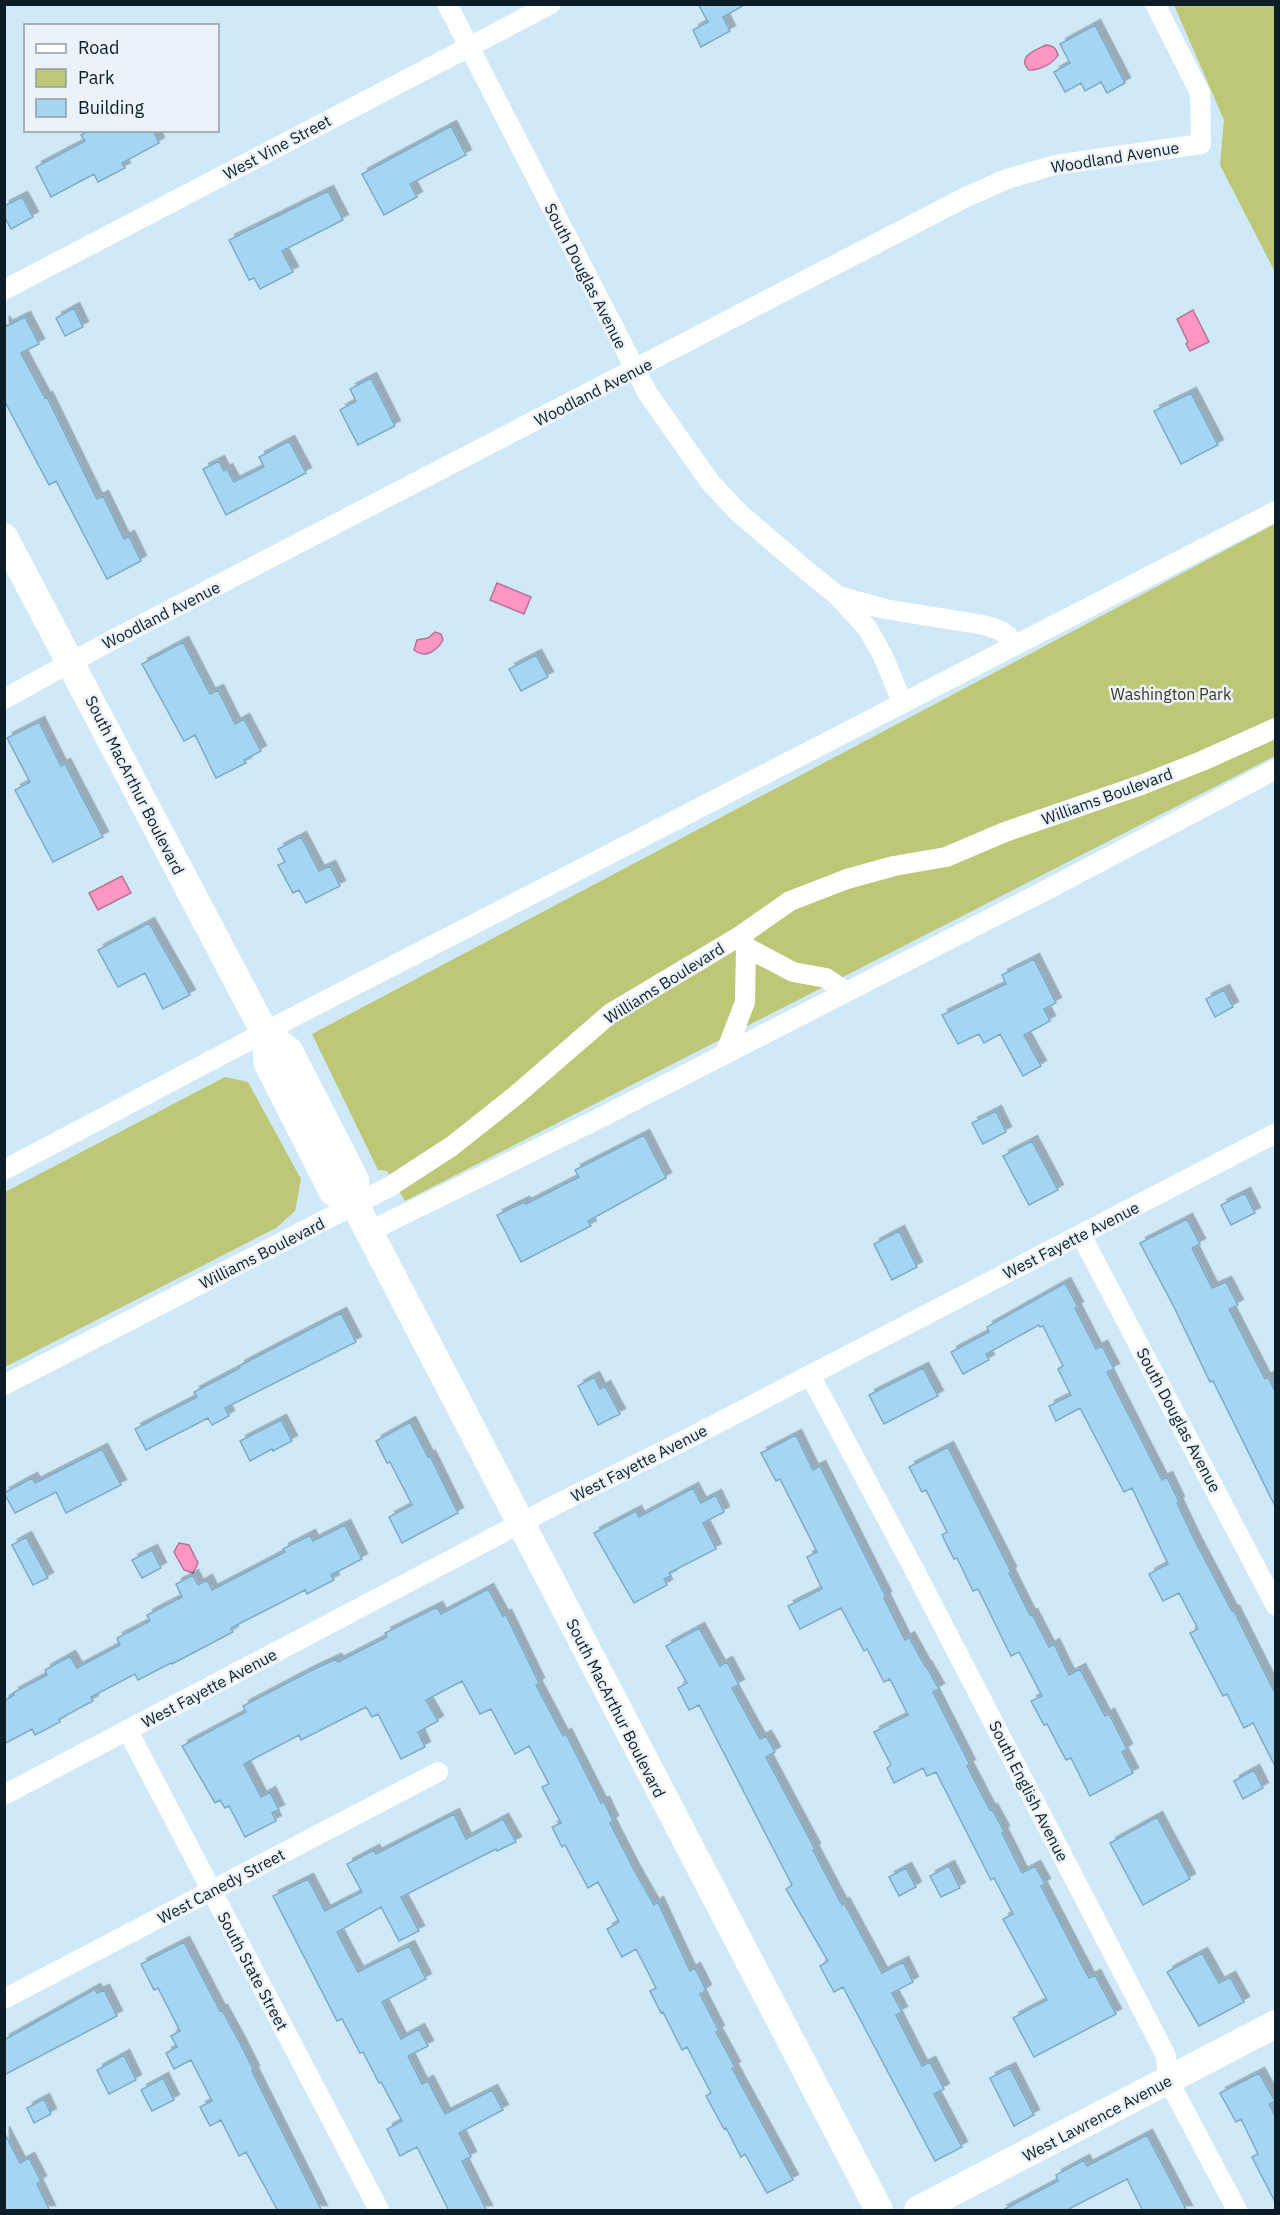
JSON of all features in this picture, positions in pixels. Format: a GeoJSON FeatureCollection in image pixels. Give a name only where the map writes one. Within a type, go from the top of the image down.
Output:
{"type":"FeatureCollection","features":[{"type":"Feature","properties":{"kind":"main road","name":"South MacArthur Boulevard"},"geometry":{"type":"LineString","coordinates":[[4,537],[265,1033],[268,1064],[333,1192],[355,1205],[879,2211]]}},
{"type":"Feature","properties":{"kind":"main road","name":"West Lawrence Avenue"},"geometry":{"type":"LineString","coordinates":[[918,2211],[1275,2024]]}},
{"type":"Feature","properties":{"kind":"street","name":"South Douglas Avenue"},"geometry":{"type":"LineString","coordinates":[[447,4],[635,370],[655,404],[710,483],[741,514],[838,596],[868,629],[883,656],[902,702]]}},
{"type":"Feature","properties":{"kind":"street","name":"West Vine Street"},"geometry":{"type":"LineString","coordinates":[[4,290],[551,4]]}},
{"type":"Feature","properties":{"kind":"street","name":"Woodland Avenue"},"geometry":{"type":"LineString","coordinates":[[4,699],[918,220],[966,197],[1055,165],[1201,144],[1200,93],[1155,4]]}},
{"type":"Feature","properties":{"kind":"street"},"geometry":{"type":"LineString","coordinates":[[4,1170],[1013,644],[1275,511]]}},
{"type":"Feature","properties":{"kind":"street","name":"South Douglas Avenue"},"geometry":{"type":"LineString","coordinates":[[838,596],[885,609],[984,625],[1000,630],[1009,636],[1013,644]]}},
{"type":"Feature","properties":{"kind":"street","name":"Williams Boulevard"},"geometry":{"type":"LineString","coordinates":[[4,1386],[389,1187],[452,1146],[515,1096],[611,1013],[743,941],[790,901],[837,882],[894,866],[946,857],[1005,832],[1141,785],[1275,728]]}},
{"type":"Feature","properties":{"kind":"street"},"geometry":{"type":"LineString","coordinates":[[369,1232],[1044,891],[1275,769]]}},
{"type":"Feature","properties":{"kind":"street"},"geometry":{"type":"LineString","coordinates":[[743,941],[793,972],[826,978],[846,992]]}},
{"type":"Feature","properties":{"kind":"street"},"geometry":{"type":"LineString","coordinates":[[725,1053],[746,1002],[743,941]]}},
{"type":"Feature","properties":{"kind":"street","name":"West Fayette Avenue"},"geometry":{"type":"LineString","coordinates":[[4,1795],[522,1523],[1275,1133]]}},
{"type":"Feature","properties":{"kind":"street","name":"South Douglas Avenue"},"geometry":{"type":"LineString","coordinates":[[1081,1235],[1275,1606]]}},
{"type":"Feature","properties":{"kind":"street","name":"South English Avenue"},"geometry":{"type":"LineString","coordinates":[[810,1375],[915,1571],[1161,2046],[1166,2057],[1168,2080],[1236,2211]]}},
{"type":"Feature","properties":{"kind":"street","name":"South State Street"},"geometry":{"type":"LineString","coordinates":[[128,1731],[379,2211]]}},
{"type":"Feature","properties":{"kind":"street","name":"West Canedy Street"},"geometry":{"type":"LineString","coordinates":[[4,1999],[438,1772]]}},
{"type":"Feature","properties":{"kind":"green space"},"geometry":{"type":"Polygon","coordinates":[[[1174,5],[1275,5],[1275,272],[1220,165],[1224,120],[1174,5]]]}},
{"type":"Feature","properties":{"kind":"green space","name":"Washington Park"},"geometry":{"type":"Polygon","coordinates":[[[1275,524],[1275,756],[405,1201],[387,1171],[378,1170],[312,1034],[1275,524]]]}},
{"type":"Feature","properties":{"kind":"green space"},"geometry":{"type":"Polygon","coordinates":[[[225,1077],[248,1082],[301,1179],[295,1211],[276,1228],[5,1367],[5,1192],[225,1077]]]}},
{"type":"Feature","properties":{"kind":"shaded area"},"geometry":{"type":"Polygon","coordinates":[[[1046,45],[1054,48],[1058,55],[1046,66],[1029,70],[1025,61],[1026,57],[1046,45]]]}},
{"type":"Feature","properties":{"kind":"shaded area"},"geometry":{"type":"Polygon","coordinates":[[[1193,310],[1209,342],[1190,351],[1177,319],[1193,310]]]}},
{"type":"Feature","properties":{"kind":"shaded area"},"geometry":{"type":"Polygon","coordinates":[[[497,583],[531,597],[524,614],[490,600],[497,583]]]}},
{"type":"Feature","properties":{"kind":"shaded area"},"geometry":{"type":"Polygon","coordinates":[[[435,632],[441,634],[443,640],[430,653],[422,654],[414,650],[417,640],[428,638],[435,632]]]}},
{"type":"Feature","properties":{"kind":"shaded area"},"geometry":{"type":"Polygon","coordinates":[[[122,876],[131,893],[98,910],[89,893],[122,876]]]}},
{"type":"Feature","properties":{"kind":"shaded area"},"geometry":{"type":"Polygon","coordinates":[[[179,1543],[189,1545],[198,1563],[193,1573],[184,1570],[174,1552],[179,1543]]]}},
{"type":"Feature","properties":{"kind":"building"},"geometry":{"type":"Polygon","coordinates":[[[698,4],[746,4],[723,17],[730,31],[701,47],[693,30],[708,22],[698,4]]]}},
{"type":"Feature","properties":{"kind":"building"},"geometry":{"type":"Polygon","coordinates":[[[1095,25],[1125,83],[1107,93],[1101,82],[1085,91],[1081,83],[1065,92],[1054,72],[1070,63],[1060,44],[1095,25]]]}},
{"type":"Feature","properties":{"kind":"building"},"geometry":{"type":"Polygon","coordinates":[[[451,126],[466,155],[410,184],[417,197],[384,215],[362,174],[451,126]]]}},
{"type":"Feature","properties":{"kind":"building"},"geometry":{"type":"Polygon","coordinates":[[[86,132],[154,132],[159,143],[122,163],[125,168],[98,182],[94,174],[51,197],[36,167],[85,141],[81,135],[86,132]]]}},
{"type":"Feature","properties":{"kind":"building"},"geometry":{"type":"Polygon","coordinates":[[[328,191],[343,220],[282,251],[293,272],[260,289],[254,278],[249,280],[229,240],[328,191]]]}},
{"type":"Feature","properties":{"kind":"building"},"geometry":{"type":"Polygon","coordinates":[[[22,197],[33,217],[11,229],[4,216],[4,206],[22,197]]]}},
{"type":"Feature","properties":{"kind":"building"},"geometry":{"type":"Polygon","coordinates":[[[74,308],[83,327],[65,336],[56,318],[74,308]]]}},
{"type":"Feature","properties":{"kind":"building"},"geometry":{"type":"Polygon","coordinates":[[[25,317],[39,344],[21,353],[45,398],[47,397],[97,499],[103,496],[124,539],[129,536],[141,561],[107,579],[56,481],[49,485],[4,400],[4,322],[7,326],[25,317]]]}},
{"type":"Feature","properties":{"kind":"building"},"geometry":{"type":"Polygon","coordinates":[[[371,378],[395,426],[358,445],[340,410],[356,401],[350,389],[371,378]]]}},
{"type":"Feature","properties":{"kind":"building"},"geometry":{"type":"Polygon","coordinates":[[[1191,393],[1218,445],[1181,464],[1154,411],[1191,393]]]}},
{"type":"Feature","properties":{"kind":"building"},"geometry":{"type":"Polygon","coordinates":[[[289,441],[306,473],[226,515],[203,469],[219,461],[224,471],[227,469],[234,482],[264,467],[259,457],[289,441]]]}},
{"type":"Feature","properties":{"kind":"building"},"geometry":{"type":"Polygon","coordinates":[[[183,642],[210,694],[218,690],[235,724],[244,719],[261,751],[244,760],[246,763],[216,778],[195,735],[184,741],[142,664],[183,642]]]}},
{"type":"Feature","properties":{"kind":"building"},"geometry":{"type":"Polygon","coordinates":[[[536,655],[548,677],[521,691],[509,669],[536,655]]]}},
{"type":"Feature","properties":{"kind":"building"},"geometry":{"type":"Polygon","coordinates":[[[39,722],[61,766],[65,764],[103,837],[53,862],[15,790],[30,782],[7,738],[39,722]]]}},
{"type":"Feature","properties":{"kind":"building"},"geometry":{"type":"Polygon","coordinates":[[[301,837],[319,871],[330,866],[340,886],[306,903],[299,890],[293,893],[278,865],[285,862],[278,849],[301,837]]]}},
{"type":"Feature","properties":{"kind":"building"},"geometry":{"type":"Polygon","coordinates":[[[149,923],[190,995],[163,1009],[145,973],[118,987],[98,950],[149,923]]]}},
{"type":"Feature","properties":{"kind":"building"},"geometry":{"type":"Polygon","coordinates":[[[1034,959],[1056,1003],[1044,1009],[1050,1021],[1024,1035],[1041,1066],[1023,1076],[1000,1034],[984,1043],[979,1034],[958,1044],[942,1015],[1006,984],[1002,975],[1034,959]]]}},
{"type":"Feature","properties":{"kind":"building"},"geometry":{"type":"Polygon","coordinates":[[[1224,990],[1233,1007],[1215,1017],[1206,999],[1224,990]]]}},
{"type":"Feature","properties":{"kind":"building"},"geometry":{"type":"Polygon","coordinates":[[[996,1111],[1006,1132],[983,1144],[972,1123],[996,1111]]]}},
{"type":"Feature","properties":{"kind":"building"},"geometry":{"type":"Polygon","coordinates":[[[644,1135],[666,1178],[588,1221],[591,1226],[521,1262],[497,1215],[524,1202],[526,1204],[579,1177],[575,1170],[644,1135]]]}},
{"type":"Feature","properties":{"kind":"building"},"geometry":{"type":"Polygon","coordinates":[[[1032,1141],[1058,1190],[1029,1205],[1003,1156],[1032,1141]]]}},
{"type":"Feature","properties":{"kind":"building"},"geometry":{"type":"Polygon","coordinates":[[[1245,1193],[1255,1213],[1231,1225],[1221,1205],[1245,1193]]]}},
{"type":"Feature","properties":{"kind":"building"},"geometry":{"type":"Polygon","coordinates":[[[1187,1219],[1200,1244],[1192,1248],[1212,1288],[1226,1282],[1238,1305],[1229,1309],[1265,1379],[1268,1377],[1275,1391],[1275,1506],[1213,1381],[1210,1382],[1140,1243],[1187,1219]]]}},
{"type":"Feature","properties":{"kind":"building"},"geometry":{"type":"Polygon","coordinates":[[[899,1231],[917,1267],[892,1280],[874,1244],[899,1231]]]}},
{"type":"Feature","properties":{"kind":"building"},"geometry":{"type":"Polygon","coordinates":[[[1065,1283],[1096,1349],[1102,1346],[1114,1369],[1107,1372],[1162,1480],[1167,1477],[1194,1539],[1234,1611],[1275,1693],[1275,1766],[1253,1723],[1244,1728],[1227,1694],[1223,1696],[1190,1633],[1198,1629],[1179,1593],[1163,1601],[1149,1574],[1168,1564],[1132,1488],[1124,1492],[1080,1408],[1056,1421],[1049,1406],[1071,1395],[1058,1369],[1063,1366],[1043,1326],[1039,1325],[986,1354],[989,1360],[963,1374],[951,1352],[989,1332],[987,1327],[1065,1283]]]}},
{"type":"Feature","properties":{"kind":"building"},"geometry":{"type":"Polygon","coordinates":[[[341,1313],[356,1342],[225,1408],[229,1416],[212,1425],[208,1418],[146,1450],[135,1429],[197,1397],[194,1392],[240,1368],[239,1366],[341,1313]]]}},
{"type":"Feature","properties":{"kind":"building"},"geometry":{"type":"Polygon","coordinates":[[[923,1368],[938,1396],[884,1424],[869,1395],[923,1368]]]}},
{"type":"Feature","properties":{"kind":"building"},"geometry":{"type":"Polygon","coordinates":[[[594,1377],[600,1389],[605,1386],[620,1414],[598,1425],[578,1386],[594,1377]]]}},
{"type":"Feature","properties":{"kind":"building"},"geometry":{"type":"Polygon","coordinates":[[[281,1420],[292,1441],[250,1461],[240,1441],[281,1420]]]}},
{"type":"Feature","properties":{"kind":"building"},"geometry":{"type":"Polygon","coordinates":[[[410,1422],[428,1457],[430,1456],[458,1513],[402,1543],[389,1517],[412,1505],[390,1462],[387,1463],[376,1441],[410,1422]]]}},
{"type":"Feature","properties":{"kind":"building"},"geometry":{"type":"Polygon","coordinates":[[[796,1435],[813,1470],[820,1466],[886,1597],[884,1598],[905,1640],[909,1637],[939,1689],[933,1692],[970,1765],[967,1766],[1004,1831],[1002,1833],[1022,1873],[1035,1866],[1045,1884],[1041,1886],[1089,1978],[1095,1975],[1116,2014],[1034,2057],[1013,2018],[1047,2000],[1003,1919],[1013,1914],[994,1878],[991,1880],[936,1772],[927,1776],[923,1768],[894,1783],[887,1768],[891,1765],[874,1732],[908,1715],[890,1679],[884,1682],[867,1649],[864,1651],[841,1608],[800,1629],[788,1606],[822,1589],[807,1557],[817,1552],[780,1479],[776,1481],[761,1453],[796,1435]]]}},
{"type":"Feature","properties":{"kind":"building"},"geometry":{"type":"Polygon","coordinates":[[[948,1447],[1030,1615],[1032,1614],[1049,1647],[1054,1644],[1069,1675],[1080,1669],[1105,1716],[1109,1714],[1127,1749],[1122,1752],[1133,1773],[1090,1796],[1071,1758],[1066,1760],[1047,1724],[1044,1725],[1031,1701],[1042,1696],[1019,1652],[1011,1656],[978,1589],[973,1591],[957,1558],[954,1559],[942,1535],[947,1532],[926,1490],[922,1492],[909,1467],[948,1447]]]}},
{"type":"Feature","properties":{"kind":"building"},"geometry":{"type":"Polygon","coordinates":[[[102,1449],[121,1485],[66,1513],[56,1492],[15,1513],[4,1493],[32,1478],[35,1483],[102,1449]]]}},
{"type":"Feature","properties":{"kind":"building"},"geometry":{"type":"Polygon","coordinates":[[[693,1488],[701,1503],[716,1495],[724,1512],[703,1523],[716,1549],[669,1573],[671,1576],[664,1579],[667,1585],[634,1603],[594,1533],[636,1511],[639,1517],[693,1488]]]}},
{"type":"Feature","properties":{"kind":"building"},"geometry":{"type":"Polygon","coordinates":[[[345,1525],[362,1559],[331,1575],[334,1580],[307,1594],[305,1590],[231,1628],[233,1632],[172,1664],[138,1680],[135,1674],[91,1697],[93,1701],[35,1735],[32,1729],[4,1744],[4,1701],[14,1695],[13,1693],[47,1675],[45,1670],[70,1656],[77,1668],[120,1645],[117,1638],[150,1621],[147,1615],[182,1597],[176,1584],[193,1575],[198,1585],[207,1580],[212,1590],[285,1552],[283,1549],[310,1535],[313,1541],[345,1525]]]}},
{"type":"Feature","properties":{"kind":"building"},"geometry":{"type":"Polygon","coordinates":[[[26,1537],[48,1578],[33,1585],[12,1545],[26,1537]]]}},
{"type":"Feature","properties":{"kind":"building"},"geometry":{"type":"Polygon","coordinates":[[[152,1550],[161,1568],[142,1578],[132,1560],[152,1550]]]}},
{"type":"Feature","properties":{"kind":"building"},"geometry":{"type":"Polygon","coordinates":[[[488,1589],[503,1616],[506,1615],[539,1683],[536,1685],[563,1736],[566,1734],[601,1803],[604,1802],[613,1821],[610,1823],[634,1870],[654,1905],[658,1902],[690,1971],[695,1968],[706,1990],[700,1994],[719,2031],[716,2032],[735,2067],[732,2068],[793,2180],[767,2193],[745,2154],[741,2157],[726,2128],[724,2129],[706,2096],[711,2093],[687,2047],[682,2050],[663,2012],[661,2013],[650,1991],[656,1988],[636,1949],[622,1957],[607,1929],[619,1922],[598,1882],[588,1888],[565,1845],[562,1847],[552,1827],[561,1823],[542,1787],[549,1784],[529,1746],[515,1754],[491,1709],[480,1714],[462,1681],[426,1700],[438,1721],[418,1732],[425,1747],[401,1759],[378,1714],[372,1717],[366,1707],[301,1740],[299,1735],[244,1764],[261,1797],[270,1792],[279,1810],[272,1813],[276,1821],[245,1837],[229,1806],[225,1808],[220,1800],[215,1803],[182,1746],[246,1712],[243,1706],[310,1671],[336,1659],[338,1662],[387,1637],[385,1633],[437,1607],[441,1614],[488,1589]]]}},
{"type":"Feature","properties":{"kind":"building"},"geometry":{"type":"Polygon","coordinates":[[[699,1628],[720,1666],[727,1662],[739,1685],[732,1688],[760,1739],[766,1736],[775,1752],[766,1757],[842,1905],[844,1903],[882,1973],[903,1962],[913,1982],[892,1993],[902,2012],[896,2015],[922,2066],[930,2062],[944,2089],[934,2094],[962,2147],[935,2161],[843,1987],[834,1992],[820,1966],[828,1961],[786,1889],[792,1885],[699,1705],[689,1710],[678,1688],[687,1683],[666,1646],[699,1628]]]}},
{"type":"Feature","properties":{"kind":"building"},"geometry":{"type":"Polygon","coordinates":[[[1254,1770],[1263,1788],[1243,1799],[1234,1781],[1254,1770]]]}},
{"type":"Feature","properties":{"kind":"building"},"geometry":{"type":"Polygon","coordinates":[[[454,1814],[466,1839],[503,1819],[516,1842],[497,1851],[496,1849],[401,1897],[419,1931],[399,1941],[381,1907],[337,1932],[358,1972],[409,1946],[426,1979],[382,2002],[401,2039],[419,2029],[428,2046],[408,2056],[422,2084],[428,2081],[445,2114],[492,2090],[503,2110],[459,2133],[471,2157],[462,2161],[487,2211],[449,2211],[417,2147],[400,2156],[387,2129],[402,2121],[342,2019],[337,2021],[273,1896],[308,1879],[325,1911],[362,1892],[347,1864],[374,1850],[376,1854],[454,1814]]]}},
{"type":"Feature","properties":{"kind":"building"},"geometry":{"type":"Polygon","coordinates":[[[1157,1817],[1190,1879],[1143,1905],[1110,1843],[1157,1817]]]}},
{"type":"Feature","properties":{"kind":"building"},"geometry":{"type":"Polygon","coordinates":[[[949,1866],[960,1888],[941,1897],[930,1876],[949,1866]]]}},
{"type":"Feature","properties":{"kind":"building"},"geometry":{"type":"Polygon","coordinates":[[[906,1868],[916,1887],[899,1896],[889,1877],[906,1868]]]}},
{"type":"Feature","properties":{"kind":"building"},"geometry":{"type":"Polygon","coordinates":[[[184,1942],[220,2011],[222,2010],[240,2043],[322,2211],[278,2211],[246,2152],[239,2156],[221,2120],[210,2126],[200,2107],[212,2101],[191,2060],[174,2069],[166,2053],[177,2047],[171,2036],[180,2031],[158,1988],[154,1990],[141,1964],[184,1942]]]}},
{"type":"Feature","properties":{"kind":"building"},"geometry":{"type":"Polygon","coordinates":[[[1202,1953],[1219,1983],[1230,1977],[1244,2002],[1199,2026],[1167,1972],[1202,1953]]]}},
{"type":"Feature","properties":{"kind":"building"},"geometry":{"type":"Polygon","coordinates":[[[95,1989],[97,1993],[104,1990],[117,2016],[4,2075],[4,2040],[95,1989]]]}},
{"type":"Feature","properties":{"kind":"building"},"geometry":{"type":"Polygon","coordinates":[[[124,2055],[136,2080],[109,2094],[97,2070],[124,2055]]]}},
{"type":"Feature","properties":{"kind":"building"},"geometry":{"type":"Polygon","coordinates":[[[1010,2068],[1034,2115],[1014,2126],[990,2078],[1010,2068]]]}},
{"type":"Feature","properties":{"kind":"building"},"geometry":{"type":"Polygon","coordinates":[[[1259,2073],[1275,2101],[1269,2104],[1275,2116],[1275,2202],[1252,2157],[1258,2154],[1241,2119],[1236,2122],[1220,2093],[1259,2073]]]}},
{"type":"Feature","properties":{"kind":"building"},"geometry":{"type":"Polygon","coordinates":[[[163,2078],[174,2100],[152,2111],[141,2090],[163,2078]]]}},
{"type":"Feature","properties":{"kind":"building"},"geometry":{"type":"Polygon","coordinates":[[[44,2099],[51,2114],[34,2123],[27,2108],[44,2099]]]}},
{"type":"Feature","properties":{"kind":"building"},"geometry":{"type":"Polygon","coordinates":[[[4,2132],[20,2163],[29,2158],[41,2181],[37,2184],[50,2211],[4,2211],[4,2132]]]}},
{"type":"Feature","properties":{"kind":"building"},"geometry":{"type":"Polygon","coordinates":[[[1147,2135],[1187,2211],[1143,2211],[1127,2179],[1065,2211],[1001,2211],[1058,2181],[1056,2175],[1084,2160],[1087,2166],[1147,2135]]]}}]}
